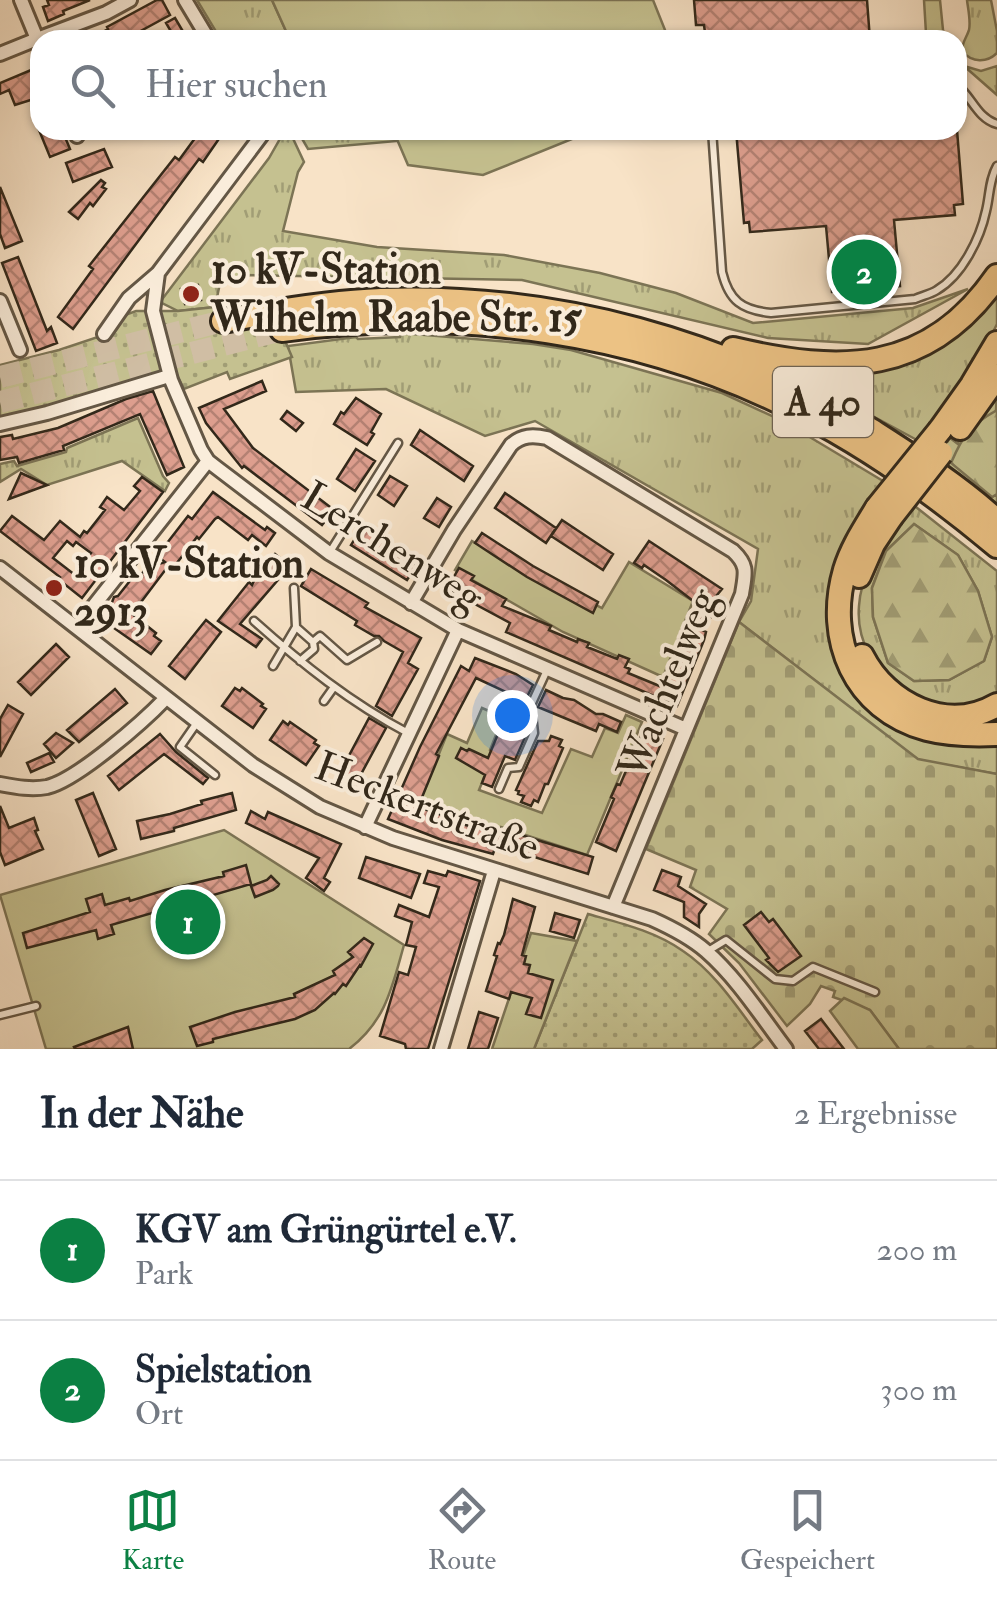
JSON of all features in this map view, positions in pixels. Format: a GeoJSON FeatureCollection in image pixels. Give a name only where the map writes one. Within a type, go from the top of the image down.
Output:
{"type":"FeatureCollection","features":[{"type":"Feature","properties":{"kind":"highway"},"geometry":{"type":"LineString","coordinates":[[626,325],[780,360],[864,363],[921,346],[950,328],[997,276]]}},
{"type":"Feature","properties":{"kind":"highway","name":"A 40"},"geometry":{"type":"LineString","coordinates":[[223,320],[306,306],[437,300],[519,306],[626,325],[750,368],[832,407],[907,453],[997,521]]}},
{"type":"Feature","properties":{"kind":"highway","name":"A 40"},"geometry":{"type":"LineString","coordinates":[[282,330],[374,322],[476,323],[563,334],[674,360],[760,392],[829,427],[926,489],[997,546]]}},
{"type":"Feature","properties":{"kind":"highway"},"geometry":{"type":"LineString","coordinates":[[946,435],[997,343]]}},
{"type":"Feature","properties":{"kind":"highway"},"geometry":{"type":"LineString","coordinates":[[997,376],[852,552],[838,597],[837,619],[847,660],[867,692],[882,706],[926,729],[997,734]]}},
{"type":"Feature","properties":{"kind":"highway"},"geometry":{"type":"LineString","coordinates":[[884,512],[855,591],[853,626],[867,666],[899,699],[932,714],[960,718],[997,705]]}},
{"type":"Feature","properties":{"kind":"street"},"geometry":{"type":"LineString","coordinates":[[21,0],[33,30]]}},
{"type":"Feature","properties":{"kind":"street"},"geometry":{"type":"LineString","coordinates":[[67,30],[130,0]]}},
{"type":"Feature","properties":{"kind":"street"},"geometry":{"type":"LineString","coordinates":[[185,0],[203,30]]}},
{"type":"Feature","properties":{"kind":"street"},"geometry":{"type":"LineString","coordinates":[[0,54],[30,45]]}},
{"type":"Feature","properties":{"kind":"street"},"geometry":{"type":"LineString","coordinates":[[104,334],[128,298],[158,273],[257,140]]}},
{"type":"Feature","properties":{"kind":"street"},"geometry":{"type":"LineString","coordinates":[[155,318],[158,273]]}},
{"type":"Feature","properties":{"kind":"street"},"geometry":{"type":"LineString","coordinates":[[128,298],[155,318]]}},
{"type":"Feature","properties":{"kind":"street"},"geometry":{"type":"LineString","coordinates":[[0,300],[20,350]]}},
{"type":"Feature","properties":{"kind":"street","name":"Lerchenweg"},"geometry":{"type":"LineString","coordinates":[[155,318],[170,376],[208,460],[329,553],[411,604],[458,630],[686,729]]}},
{"type":"Feature","properties":{"kind":"street"},"geometry":{"type":"LineString","coordinates":[[0,424],[47,414],[170,376]]}},
{"type":"Feature","properties":{"kind":"street","name":"Wachtelweg"},"geometry":{"type":"LineString","coordinates":[[411,604],[510,445],[532,435],[547,438],[742,559],[746,568],[742,594],[613,908]]}},
{"type":"Feature","properties":{"kind":"street"},"geometry":{"type":"LineString","coordinates":[[77,627],[208,460]]}},
{"type":"Feature","properties":{"kind":"street","name":"Heckertstraße"},"geometry":{"type":"LineString","coordinates":[[0,568],[197,723],[286,788],[320,807],[365,826],[676,929],[707,951],[786,1049]]}},
{"type":"Feature","properties":{"kind":"street"},"geometry":{"type":"LineString","coordinates":[[365,826],[458,630]]}},
{"type":"Feature","properties":{"kind":"street"},"geometry":{"type":"LineString","coordinates":[[0,784],[39,788],[62,782],[166,698]]}},
{"type":"Feature","properties":{"kind":"street"},"geometry":{"type":"LineString","coordinates":[[441,1049],[494,870]]}},
{"type":"Feature","properties":{"kind":"lane"},"geometry":{"type":"LineString","coordinates":[[967,95],[978,112],[997,124]]}},
{"type":"Feature","properties":{"kind":"lane"},"geometry":{"type":"LineString","coordinates":[[713,140],[722,272],[726,288],[750,310],[772,312],[915,299],[937,290],[952,277],[973,247],[997,166]]}},
{"type":"Feature","properties":{"kind":"lane"},"geometry":{"type":"LineString","coordinates":[[329,553],[398,443]]}},
{"type":"Feature","properties":{"kind":"lane"},"geometry":{"type":"LineString","coordinates":[[274,666],[296,627],[294,588]]}},
{"type":"Feature","properties":{"kind":"lane"},"geometry":{"type":"LineString","coordinates":[[254,621],[336,689],[408,733]]}},
{"type":"Feature","properties":{"kind":"lane"},"geometry":{"type":"LineString","coordinates":[[296,627],[313,642],[314,649],[300,661]]}},
{"type":"Feature","properties":{"kind":"lane"},"geometry":{"type":"LineString","coordinates":[[313,642],[320,636],[346,660],[377,642]]}},
{"type":"Feature","properties":{"kind":"lane"},"geometry":{"type":"LineString","coordinates":[[499,789],[508,768],[519,767],[534,732],[531,705],[546,670]]}},
{"type":"Feature","properties":{"kind":"lane"},"geometry":{"type":"LineString","coordinates":[[324,701],[344,683]]}},
{"type":"Feature","properties":{"kind":"lane"},"geometry":{"type":"LineString","coordinates":[[197,723],[180,748],[215,775]]}},
{"type":"Feature","properties":{"kind":"lane"},"geometry":{"type":"LineString","coordinates":[[707,951],[726,940],[775,979],[793,981],[813,967],[875,992]]}},
{"type":"Feature","properties":{"kind":"lane"},"geometry":{"type":"LineString","coordinates":[[0,1015],[36,1006]]}},
{"type":"Feature","properties":{"kind":"green space"},"geometry":{"type":"Polygon","coordinates":[[[197,0],[272,0],[286,30],[215,30],[197,0]]]}},
{"type":"Feature","properties":{"kind":"green space"},"geometry":{"type":"Polygon","coordinates":[[[272,0],[653,0],[665,30],[286,30],[272,0]]]}},
{"type":"Feature","properties":{"kind":"green space"},"geometry":{"type":"Polygon","coordinates":[[[924,0],[940,0],[943,30],[926,30],[924,0]]]}},
{"type":"Feature","properties":{"kind":"green space"},"geometry":{"type":"Polygon","coordinates":[[[967,0],[991,0],[997,53],[980,60],[967,56],[970,26],[967,0]]]}},
{"type":"Feature","properties":{"kind":"green space"},"geometry":{"type":"Polygon","coordinates":[[[997,66],[997,95],[967,67],[981,71],[997,66]]]}},
{"type":"Feature","properties":{"kind":"green space"},"geometry":{"type":"Polygon","coordinates":[[[279,140],[294,140],[304,162],[283,231],[377,247],[504,255],[600,273],[676,293],[753,323],[913,308],[968,289],[868,344],[768,338],[522,280],[243,275],[220,283],[215,307],[178,311],[160,302],[279,140]]]}},
{"type":"Feature","properties":{"kind":"green space"},"geometry":{"type":"Polygon","coordinates":[[[303,140],[397,141],[308,149],[303,140]]]}},
{"type":"Feature","properties":{"kind":"green space"},"geometry":{"type":"Polygon","coordinates":[[[397,140],[569,140],[483,175],[408,165],[397,140]]]}},
{"type":"Feature","properties":{"kind":"green space"},"geometry":{"type":"Polygon","coordinates":[[[997,289],[997,324],[933,425],[958,444],[997,389],[992,497],[997,494],[997,504],[915,439],[782,367],[861,370],[997,289]]]}},
{"type":"Feature","properties":{"kind":"green space"},"geometry":{"type":"Polygon","coordinates":[[[215,307],[227,331],[277,322],[292,357],[230,379],[227,372],[184,389],[176,373],[0,420],[0,365],[110,333],[125,315],[136,311],[215,307]]]}},
{"type":"Feature","properties":{"kind":"green space"},"geometry":{"type":"Polygon","coordinates":[[[401,333],[571,350],[722,393],[783,421],[883,481],[997,571],[997,696],[973,707],[949,710],[925,705],[903,693],[869,655],[861,631],[859,606],[863,583],[872,561],[898,522],[870,504],[846,547],[831,595],[830,619],[842,664],[868,701],[906,728],[945,739],[997,741],[997,774],[918,760],[739,622],[751,601],[758,549],[535,421],[485,436],[386,389],[296,392],[288,346],[356,337],[400,337],[401,333]],[[914,524],[886,551],[872,588],[873,617],[888,663],[914,681],[949,680],[984,661],[992,637],[978,591],[958,555],[914,524]]]}},
{"type":"Feature","properties":{"kind":"green space"},"geometry":{"type":"Polygon","coordinates":[[[997,410],[997,494],[992,497],[951,463],[968,432],[997,410]]]}},
{"type":"Feature","properties":{"kind":"green space"},"geometry":{"type":"Polygon","coordinates":[[[138,418],[169,483],[165,491],[122,461],[47,485],[21,469],[0,482],[0,464],[14,461],[17,466],[66,452],[67,448],[138,418]]]}},
{"type":"Feature","properties":{"kind":"green space"},"geometry":{"type":"Polygon","coordinates":[[[914,524],[958,555],[978,591],[992,637],[984,661],[949,680],[914,681],[888,663],[873,617],[872,588],[886,551],[914,524]]]}},
{"type":"Feature","properties":{"kind":"green space"},"geometry":{"type":"Polygon","coordinates":[[[472,541],[602,608],[629,562],[693,601],[663,677],[563,632],[455,570],[472,541]]]}},
{"type":"Feature","properties":{"kind":"green space"},"geometry":{"type":"Polygon","coordinates":[[[739,622],[918,759],[997,774],[997,1049],[899,1049],[870,1010],[833,997],[835,991],[821,986],[810,1004],[787,1026],[739,963],[709,934],[727,909],[690,887],[696,870],[646,849],[739,622]]]}},
{"type":"Feature","properties":{"kind":"green space"},"geometry":{"type":"Polygon","coordinates":[[[482,708],[503,717],[479,790],[542,813],[571,749],[592,757],[605,728],[618,733],[626,715],[642,722],[587,855],[418,806],[447,734],[467,743],[482,708]]]}},
{"type":"Feature","properties":{"kind":"green space"},"geometry":{"type":"Polygon","coordinates":[[[224,830],[404,945],[386,1002],[372,1027],[349,1049],[46,1049],[0,895],[224,830]]]}},
{"type":"Feature","properties":{"kind":"green space"},"geometry":{"type":"Polygon","coordinates":[[[588,914],[649,933],[683,951],[716,981],[762,1040],[752,1049],[534,1049],[588,914]]]}},
{"type":"Feature","properties":{"kind":"green space"},"geometry":{"type":"Polygon","coordinates":[[[531,933],[577,941],[534,1049],[492,1049],[531,933]]]}},
{"type":"Feature","properties":{"kind":"green space"},"geometry":{"type":"Polygon","coordinates":[[[844,998],[870,1010],[899,1049],[858,1049],[830,1011],[844,998]]]}},
{"type":"Feature","properties":{"kind":"building"},"geometry":{"type":"Polygon","coordinates":[[[47,0],[90,0],[48,21],[43,7],[49,5],[47,0]]]}},
{"type":"Feature","properties":{"kind":"building"},"geometry":{"type":"Polygon","coordinates":[[[157,0],[162,0],[170,15],[142,30],[106,30],[157,0]]]}},
{"type":"Feature","properties":{"kind":"building"},"geometry":{"type":"Polygon","coordinates":[[[694,0],[867,0],[869,30],[705,30],[704,25],[696,25],[694,0]]]}},
{"type":"Feature","properties":{"kind":"building"},"geometry":{"type":"Polygon","coordinates":[[[175,18],[182,30],[170,30],[166,23],[175,18]]]}},
{"type":"Feature","properties":{"kind":"building"},"geometry":{"type":"Polygon","coordinates":[[[30,70],[30,100],[15,105],[9,90],[0,94],[0,83],[30,70]]]}},
{"type":"Feature","properties":{"kind":"building"},"geometry":{"type":"Polygon","coordinates":[[[43,140],[66,140],[70,149],[50,157],[43,140]]]}},
{"type":"Feature","properties":{"kind":"building"},"geometry":{"type":"Polygon","coordinates":[[[194,140],[218,140],[203,162],[199,159],[73,329],[58,317],[93,269],[89,266],[175,157],[179,160],[194,140]]]}},
{"type":"Feature","properties":{"kind":"building"},"geometry":{"type":"Polygon","coordinates":[[[737,140],[958,140],[963,204],[954,205],[955,215],[894,220],[900,286],[832,292],[826,226],[750,232],[749,222],[744,223],[737,140]]]}},
{"type":"Feature","properties":{"kind":"building"},"geometry":{"type":"Polygon","coordinates":[[[104,149],[112,167],[73,182],[66,163],[104,149]]]}},
{"type":"Feature","properties":{"kind":"building"},"geometry":{"type":"Polygon","coordinates":[[[101,180],[106,189],[78,219],[69,212],[101,180]]]}},
{"type":"Feature","properties":{"kind":"building"},"geometry":{"type":"Polygon","coordinates":[[[0,187],[22,241],[5,248],[0,234],[0,187]]]}},
{"type":"Feature","properties":{"kind":"building"},"geometry":{"type":"Polygon","coordinates":[[[18,257],[47,331],[51,327],[57,343],[36,351],[2,263],[18,257]]]}},
{"type":"Feature","properties":{"kind":"building","name":"10 kV-Station Wilhelm Raabe Str. 15"},"geometry":{"type":"Polygon","coordinates":[[[198,285],[201,300],[185,304],[181,289],[198,285]]]}},
{"type":"Feature","properties":{"kind":"building"},"geometry":{"type":"Polygon","coordinates":[[[262,381],[266,391],[224,409],[253,448],[334,510],[322,525],[242,468],[206,423],[199,408],[262,381]]]}},
{"type":"Feature","properties":{"kind":"building"},"geometry":{"type":"Polygon","coordinates":[[[153,391],[184,467],[167,475],[140,414],[63,446],[64,450],[19,463],[17,457],[0,460],[0,437],[12,435],[13,439],[58,428],[153,391]]]}},
{"type":"Feature","properties":{"kind":"building"},"geometry":{"type":"Polygon","coordinates":[[[356,398],[381,414],[367,445],[334,424],[356,398]]]}},
{"type":"Feature","properties":{"kind":"building"},"geometry":{"type":"Polygon","coordinates":[[[287,411],[303,423],[296,431],[281,419],[287,411]]]}},
{"type":"Feature","properties":{"kind":"building"},"geometry":{"type":"Polygon","coordinates":[[[420,430],[473,466],[464,481],[411,445],[420,430]]]}},
{"type":"Feature","properties":{"kind":"building"},"geometry":{"type":"Polygon","coordinates":[[[356,449],[375,461],[355,491],[337,479],[356,449]]]}},
{"type":"Feature","properties":{"kind":"building"},"geometry":{"type":"Polygon","coordinates":[[[21,473],[47,485],[9,499],[21,473]]]}},
{"type":"Feature","properties":{"kind":"building"},"geometry":{"type":"Polygon","coordinates":[[[390,476],[407,486],[394,506],[378,495],[390,476]]]}},
{"type":"Feature","properties":{"kind":"building"},"geometry":{"type":"Polygon","coordinates":[[[142,477],[163,492],[82,598],[0,531],[12,516],[44,540],[60,521],[80,537],[105,510],[100,507],[107,497],[124,510],[140,491],[134,486],[142,477]],[[67,541],[53,558],[75,575],[91,553],[76,542],[73,546],[67,541]]]}},
{"type":"Feature","properties":{"kind":"building"},"geometry":{"type":"Polygon","coordinates":[[[213,492],[265,530],[267,527],[275,533],[266,546],[252,535],[248,540],[218,517],[215,519],[173,568],[169,565],[132,614],[161,641],[151,654],[104,621],[114,607],[114,597],[137,572],[141,575],[146,568],[165,562],[157,556],[188,516],[192,519],[213,492]]]}},
{"type":"Feature","properties":{"kind":"building"},"geometry":{"type":"Polygon","coordinates":[[[505,493],[556,528],[546,543],[495,508],[505,493]]]}},
{"type":"Feature","properties":{"kind":"building"},"geometry":{"type":"Polygon","coordinates":[[[437,498],[451,507],[439,527],[424,518],[437,498]]]}},
{"type":"Feature","properties":{"kind":"building"},"geometry":{"type":"Polygon","coordinates":[[[562,520],[613,554],[603,570],[551,536],[562,520]]]}},
{"type":"Feature","properties":{"kind":"building"},"geometry":{"type":"Polygon","coordinates":[[[363,526],[411,557],[416,566],[407,580],[351,545],[363,526]]]}},
{"type":"Feature","properties":{"kind":"building"},"geometry":{"type":"Polygon","coordinates":[[[482,533],[598,602],[593,613],[475,543],[482,533]]]}},
{"type":"Feature","properties":{"kind":"building"},"geometry":{"type":"Polygon","coordinates":[[[649,541],[722,589],[715,611],[702,630],[706,632],[704,640],[677,706],[506,632],[510,623],[447,589],[459,568],[474,576],[471,580],[506,599],[502,606],[551,626],[549,630],[577,642],[578,639],[589,643],[587,647],[617,659],[619,655],[629,659],[625,667],[630,669],[628,673],[662,687],[688,625],[701,607],[644,565],[642,568],[634,563],[649,541]]]}},
{"type":"Feature","properties":{"kind":"building"},"geometry":{"type":"Polygon","coordinates":[[[275,554],[290,566],[240,624],[262,639],[256,647],[218,621],[275,554]]]}},
{"type":"Feature","properties":{"kind":"building"},"geometry":{"type":"Polygon","coordinates":[[[311,569],[368,603],[365,607],[421,638],[408,663],[418,669],[392,716],[376,706],[403,652],[355,625],[357,621],[301,586],[311,569]]]}},
{"type":"Feature","properties":{"kind":"building"},"geometry":{"type":"Polygon","coordinates":[[[206,620],[221,632],[185,679],[169,666],[206,620]]]}},
{"type":"Feature","properties":{"kind":"building"},"geometry":{"type":"Polygon","coordinates":[[[56,644],[69,657],[31,695],[18,682],[56,644]]]}},
{"type":"Feature","properties":{"kind":"building"},"geometry":{"type":"Polygon","coordinates":[[[475,658],[533,685],[525,701],[476,678],[436,754],[439,756],[418,807],[462,824],[499,834],[501,829],[593,857],[588,874],[496,845],[493,854],[442,840],[388,819],[461,666],[469,671],[475,658]]]}},
{"type":"Feature","properties":{"kind":"building"},"geometry":{"type":"Polygon","coordinates":[[[235,688],[242,688],[266,709],[253,728],[222,706],[235,688]]]}},
{"type":"Feature","properties":{"kind":"building"},"geometry":{"type":"Polygon","coordinates":[[[115,689],[127,703],[79,742],[67,730],[115,689]]]}},
{"type":"Feature","properties":{"kind":"building"},"geometry":{"type":"Polygon","coordinates":[[[546,690],[621,722],[617,732],[599,724],[596,731],[538,707],[546,690]]]}},
{"type":"Feature","properties":{"kind":"building"},"geometry":{"type":"Polygon","coordinates":[[[8,705],[23,714],[0,757],[0,719],[8,705]]]}},
{"type":"Feature","properties":{"kind":"building"},"geometry":{"type":"Polygon","coordinates":[[[505,717],[520,723],[517,728],[526,735],[515,760],[505,756],[492,787],[482,783],[485,775],[456,758],[461,748],[488,758],[505,717]]]}},
{"type":"Feature","properties":{"kind":"building"},"geometry":{"type":"Polygon","coordinates":[[[369,718],[386,728],[353,789],[336,780],[369,718]]]}},
{"type":"Feature","properties":{"kind":"building"},"geometry":{"type":"Polygon","coordinates":[[[283,721],[316,740],[314,743],[319,746],[306,765],[270,740],[283,721]]]}},
{"type":"Feature","properties":{"kind":"building"},"geometry":{"type":"Polygon","coordinates":[[[643,731],[663,739],[616,851],[596,842],[614,799],[611,797],[643,731]]]}},
{"type":"Feature","properties":{"kind":"building"},"geometry":{"type":"Polygon","coordinates":[[[56,733],[73,743],[56,758],[44,744],[56,733]]]}},
{"type":"Feature","properties":{"kind":"building"},"geometry":{"type":"Polygon","coordinates":[[[160,734],[208,778],[203,784],[164,754],[119,790],[108,776],[160,734]]]}},
{"type":"Feature","properties":{"kind":"building"},"geometry":{"type":"Polygon","coordinates":[[[551,736],[562,740],[559,746],[563,748],[548,784],[538,802],[534,800],[531,806],[521,802],[524,796],[516,790],[538,741],[549,741],[551,736]]]}},
{"type":"Feature","properties":{"kind":"building"},"geometry":{"type":"Polygon","coordinates":[[[49,753],[54,762],[31,772],[27,763],[49,753]]]}},
{"type":"Feature","properties":{"kind":"building"},"geometry":{"type":"Polygon","coordinates":[[[93,793],[116,849],[99,856],[76,800],[93,793]]]}},
{"type":"Feature","properties":{"kind":"building"},"geometry":{"type":"Polygon","coordinates":[[[232,793],[236,810],[141,839],[137,821],[232,793]]]}},
{"type":"Feature","properties":{"kind":"building"},"geometry":{"type":"Polygon","coordinates":[[[0,806],[9,828],[34,818],[43,849],[5,865],[0,852],[0,806]]]}},
{"type":"Feature","properties":{"kind":"building"},"geometry":{"type":"Polygon","coordinates":[[[251,811],[265,819],[268,812],[341,844],[324,878],[330,882],[324,891],[306,878],[319,858],[246,823],[251,811]]]}},
{"type":"Feature","properties":{"kind":"building"},"geometry":{"type":"Polygon","coordinates":[[[366,857],[420,874],[411,898],[359,878],[366,857]]]}},
{"type":"Feature","properties":{"kind":"building"},"geometry":{"type":"Polygon","coordinates":[[[246,865],[251,884],[111,925],[114,934],[98,939],[96,930],[27,948],[23,933],[90,912],[86,899],[102,894],[105,905],[129,898],[130,901],[224,876],[223,872],[246,865]]]}},
{"type":"Feature","properties":{"kind":"building"},"geometry":{"type":"Polygon","coordinates":[[[662,870],[681,877],[678,886],[706,904],[699,914],[699,927],[684,917],[684,902],[654,890],[662,870]]]}},
{"type":"Feature","properties":{"kind":"building"},"geometry":{"type":"Polygon","coordinates":[[[428,871],[446,876],[448,871],[480,881],[428,1049],[406,1049],[405,1044],[380,1036],[399,972],[408,975],[416,947],[406,945],[412,922],[395,916],[399,905],[429,917],[439,887],[424,883],[428,871]]]}},
{"type":"Feature","properties":{"kind":"building"},"geometry":{"type":"Polygon","coordinates":[[[271,876],[278,886],[255,897],[251,886],[271,876]]]}},
{"type":"Feature","properties":{"kind":"building"},"geometry":{"type":"Polygon","coordinates":[[[513,899],[535,907],[522,955],[526,956],[524,964],[530,965],[528,973],[553,980],[541,1018],[526,1014],[532,998],[511,992],[509,999],[486,991],[513,899]]]}},
{"type":"Feature","properties":{"kind":"building"},"geometry":{"type":"Polygon","coordinates":[[[761,912],[769,922],[773,919],[801,956],[778,972],[744,925],[761,912]]]}},
{"type":"Feature","properties":{"kind":"building"},"geometry":{"type":"Polygon","coordinates":[[[555,913],[580,920],[574,938],[550,931],[555,913]]]}},
{"type":"Feature","properties":{"kind":"building"},"geometry":{"type":"Polygon","coordinates":[[[364,938],[373,944],[361,966],[346,986],[343,984],[315,1010],[197,1046],[190,1027],[295,997],[294,994],[335,975],[333,971],[353,957],[348,952],[364,938]]]}},
{"type":"Feature","properties":{"kind":"building"},"geometry":{"type":"Polygon","coordinates":[[[479,1012],[498,1018],[488,1049],[468,1049],[479,1012]]]}},
{"type":"Feature","properties":{"kind":"building"},"geometry":{"type":"Polygon","coordinates":[[[821,1019],[844,1049],[819,1049],[805,1031],[821,1019]]]}},
{"type":"Feature","properties":{"kind":"building"},"geometry":{"type":"Polygon","coordinates":[[[128,1027],[133,1049],[74,1047],[128,1027]]]}},
{"type":"Feature","properties":{"kind":"tunnel"},"geometry":{"type":"LineString","coordinates":[[0,377],[223,321]]}},
{"type":"Feature","properties":{"kind":"tunnel"},"geometry":{"type":"LineString","coordinates":[[0,402],[282,330]]}},
{"type":"Feature","properties":{"kind":"place","name":"Spielstation"},"geometry":{"type":"Point","coordinates":[864,272]}},
{"type":"Feature","properties":{"kind":"place","name":"10 kV-Station Wilhelm Raabe Str. 15"},"geometry":{"type":"Point","coordinates":[191,294]}},
{"type":"Feature","properties":{"kind":"place","name":"10 kV-Station 2913"},"geometry":{"type":"Point","coordinates":[54,588]}},
{"type":"Feature","properties":{"kind":"place","name":"KGV am Grüngürtel e.V."},"geometry":{"type":"Point","coordinates":[188,922]}}]}
